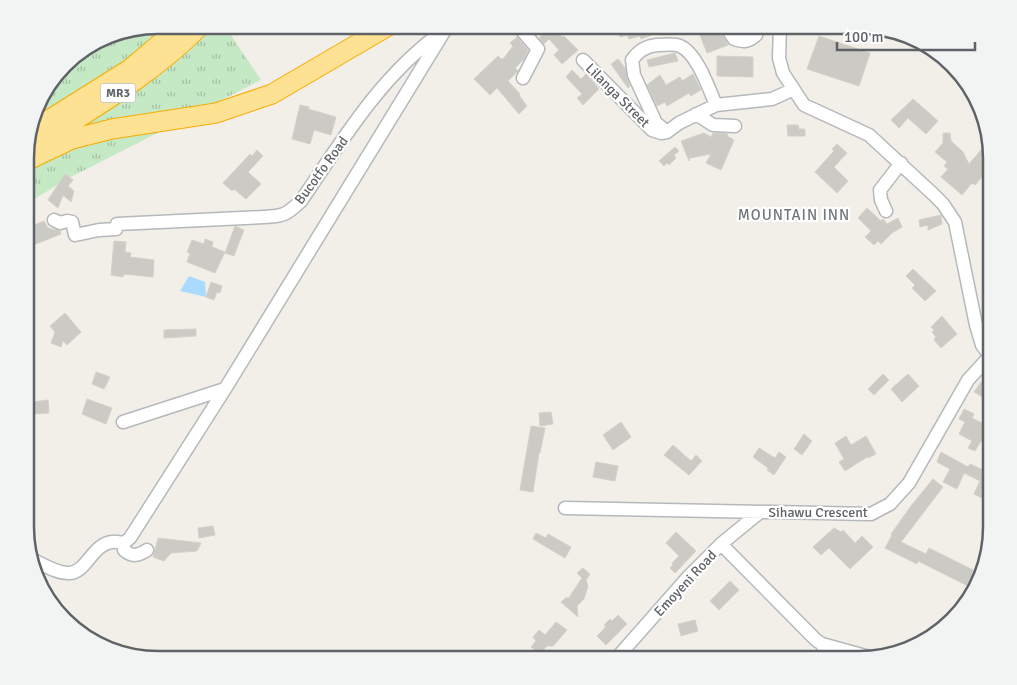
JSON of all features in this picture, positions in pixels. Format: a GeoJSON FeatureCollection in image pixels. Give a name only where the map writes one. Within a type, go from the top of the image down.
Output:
{"type":"FeatureCollection","features":[{"type":"Feature","properties":{"kind":"highway","name":"MR3"},"geometry":{"type":"LineString","coordinates":[[38,127],[130,69],[171,34]]}},
{"type":"Feature","properties":{"kind":"highway","name":"MR3"},"geometry":{"type":"LineString","coordinates":[[35,145],[135,82],[192,34]]}},
{"type":"Feature","properties":{"kind":"highway"},"geometry":{"type":"LineString","coordinates":[[34,157],[72,139],[157,120],[216,113],[272,94],[375,34]]}},
{"type":"Feature","properties":{"kind":"street","name":"Bucotfo Road"},"geometry":{"type":"LineString","coordinates":[[54,220],[60,223],[72,222],[75,235],[116,229],[117,224],[264,217],[288,213],[300,201],[367,104],[416,51],[439,34]]}},
{"type":"Feature","properties":{"kind":"street"},"geometry":{"type":"LineString","coordinates":[[39,563],[56,571],[70,573],[77,571],[92,553],[102,545],[112,542],[124,543],[130,538],[225,389],[444,34]]}},
{"type":"Feature","properties":{"kind":"street"},"geometry":{"type":"LineString","coordinates":[[523,78],[538,49],[526,34]]}},
{"type":"Feature","properties":{"kind":"street"},"geometry":{"type":"LineString","coordinates":[[731,34],[734,39],[743,42],[752,40],[756,34]]}},
{"type":"Feature","properties":{"kind":"street"},"geometry":{"type":"LineString","coordinates":[[780,34],[779,58],[783,73],[792,90],[804,105],[869,135],[938,199],[955,222],[976,325],[983,347]]}},
{"type":"Feature","properties":{"kind":"street"},"geometry":{"type":"LineString","coordinates":[[667,132],[656,123],[634,75],[632,60],[638,52],[651,45],[679,45],[688,51],[716,105]]}},
{"type":"Feature","properties":{"kind":"street","name":"Lilanga Street"},"geometry":{"type":"LineString","coordinates":[[583,60],[652,130],[661,133],[667,132],[679,123],[716,105],[772,100],[792,90]]}},
{"type":"Feature","properties":{"kind":"street"},"geometry":{"type":"LineString","coordinates":[[696,114],[713,125],[734,126]]}},
{"type":"Feature","properties":{"kind":"street"},"geometry":{"type":"LineString","coordinates":[[886,211],[881,200],[880,190],[900,163]]}},
{"type":"Feature","properties":{"kind":"street","name":"Sihawu Crescent"},"geometry":{"type":"LineString","coordinates":[[565,508],[872,514],[890,504],[909,483],[968,380],[983,365]]}},
{"type":"Feature","properties":{"kind":"street"},"geometry":{"type":"LineString","coordinates":[[123,422],[225,389]]}},
{"type":"Feature","properties":{"kind":"street","name":"Emoyeni Road"},"geometry":{"type":"LineString","coordinates":[[623,651],[690,576],[722,544],[760,512]]}},
{"type":"Feature","properties":{"kind":"street"},"geometry":{"type":"LineString","coordinates":[[124,543],[124,550],[135,556],[147,550]]}},
{"type":"Feature","properties":{"kind":"street"},"geometry":{"type":"LineString","coordinates":[[722,544],[822,644],[825,651]]}},
{"type":"Feature","properties":{"kind":"street"},"geometry":{"type":"LineString","coordinates":[[822,644],[847,651]]}},
{"type":"Feature","properties":{"kind":"green space"},"geometry":{"type":"Polygon","coordinates":[[[157,34],[230,34],[261,80],[69,178],[34,199],[35,141],[40,118],[50,95],[76,64],[95,50],[125,38],[157,34]]]}},
{"type":"Feature","properties":{"kind":"water"},"geometry":{"type":"Polygon","coordinates":[[[189,276],[205,282],[206,297],[180,291],[189,276]]]}},
{"type":"Feature","properties":{"kind":"building"},"geometry":{"type":"Polygon","coordinates":[[[543,34],[559,34],[562,37],[564,36],[578,50],[562,64],[554,55],[559,50],[549,39],[544,44],[539,38],[543,34]]]}},
{"type":"Feature","properties":{"kind":"building"},"geometry":{"type":"Polygon","coordinates":[[[619,34],[654,34],[641,39],[640,36],[629,39],[627,35],[620,37],[619,34]]]}},
{"type":"Feature","properties":{"kind":"building"},"geometry":{"type":"Polygon","coordinates":[[[700,34],[722,34],[728,45],[707,53],[700,34]]]}},
{"type":"Feature","properties":{"kind":"building"},"geometry":{"type":"Polygon","coordinates":[[[819,36],[870,53],[859,86],[807,69],[819,36]]]}},
{"type":"Feature","properties":{"kind":"building"},"geometry":{"type":"Polygon","coordinates":[[[517,37],[528,50],[524,59],[515,68],[518,71],[508,81],[520,94],[527,106],[519,114],[497,88],[490,95],[474,79],[498,56],[501,59],[504,58],[513,46],[510,43],[517,37]]]}},
{"type":"Feature","properties":{"kind":"building"},"geometry":{"type":"Polygon","coordinates":[[[675,53],[678,61],[649,67],[647,60],[675,53]]]}},
{"type":"Feature","properties":{"kind":"building"},"geometry":{"type":"Polygon","coordinates":[[[717,56],[753,57],[753,77],[717,76],[717,56]]]}},
{"type":"Feature","properties":{"kind":"building"},"geometry":{"type":"Polygon","coordinates":[[[618,59],[625,68],[630,86],[628,88],[611,64],[618,59]]]}},
{"type":"Feature","properties":{"kind":"building"},"geometry":{"type":"Polygon","coordinates":[[[572,70],[581,79],[586,74],[599,89],[583,105],[577,98],[582,94],[566,77],[572,70]]]}},
{"type":"Feature","properties":{"kind":"building"},"geometry":{"type":"Polygon","coordinates":[[[693,74],[701,90],[691,96],[689,93],[667,106],[665,102],[657,106],[647,85],[660,75],[666,85],[680,77],[682,81],[693,74]]]}},
{"type":"Feature","properties":{"kind":"building"},"geometry":{"type":"Polygon","coordinates":[[[913,99],[938,121],[926,134],[908,118],[899,128],[891,120],[913,99]]]}},
{"type":"Feature","properties":{"kind":"building"},"geometry":{"type":"Polygon","coordinates":[[[300,105],[336,117],[331,135],[314,130],[310,144],[292,139],[300,105]]]}},
{"type":"Feature","properties":{"kind":"building"},"geometry":{"type":"Polygon","coordinates":[[[787,125],[798,125],[799,129],[805,129],[805,136],[788,136],[787,125]]]}},
{"type":"Feature","properties":{"kind":"building"},"geometry":{"type":"Polygon","coordinates":[[[704,133],[711,137],[713,133],[728,134],[727,136],[734,140],[721,170],[706,163],[711,154],[690,158],[689,161],[681,141],[704,133]]]}},
{"type":"Feature","properties":{"kind":"building"},"geometry":{"type":"Polygon","coordinates":[[[943,133],[950,133],[951,141],[963,152],[969,164],[981,150],[983,152],[983,176],[975,185],[972,183],[962,195],[941,177],[948,169],[944,166],[947,162],[935,152],[943,143],[943,133]]]}},
{"type":"Feature","properties":{"kind":"building"},"geometry":{"type":"Polygon","coordinates":[[[837,144],[847,153],[834,167],[848,181],[837,193],[815,172],[834,151],[832,149],[837,144]]]}},
{"type":"Feature","properties":{"kind":"building"},"geometry":{"type":"Polygon","coordinates":[[[675,147],[679,151],[674,155],[676,158],[669,165],[667,163],[664,166],[659,161],[675,147]]]}},
{"type":"Feature","properties":{"kind":"building"},"geometry":{"type":"Polygon","coordinates":[[[257,150],[263,156],[248,172],[261,184],[246,199],[223,183],[250,154],[252,156],[257,150]]]}},
{"type":"Feature","properties":{"kind":"building"},"geometry":{"type":"Polygon","coordinates":[[[65,174],[73,180],[68,186],[74,191],[71,202],[63,195],[58,208],[48,200],[65,174]]]}},
{"type":"Feature","properties":{"kind":"building"},"geometry":{"type":"Polygon","coordinates":[[[867,208],[887,224],[898,218],[902,227],[892,233],[881,244],[878,241],[874,245],[865,237],[871,231],[858,218],[867,208]]]}},
{"type":"Feature","properties":{"kind":"building"},"geometry":{"type":"Polygon","coordinates":[[[941,215],[942,224],[928,230],[928,225],[920,227],[919,220],[941,215]]]}},
{"type":"Feature","properties":{"kind":"building"},"geometry":{"type":"Polygon","coordinates":[[[44,221],[48,228],[60,231],[61,234],[34,245],[34,225],[44,221]]]}},
{"type":"Feature","properties":{"kind":"building"},"geometry":{"type":"Polygon","coordinates":[[[235,226],[244,230],[234,256],[225,253],[235,226]]]}},
{"type":"Feature","properties":{"kind":"building"},"geometry":{"type":"Polygon","coordinates":[[[205,239],[213,242],[212,247],[225,252],[215,273],[187,262],[190,253],[187,252],[192,240],[204,244],[205,239]]]}},
{"type":"Feature","properties":{"kind":"building"},"geometry":{"type":"Polygon","coordinates":[[[114,241],[126,242],[125,252],[131,253],[130,257],[154,260],[153,277],[124,274],[123,277],[111,275],[114,241]]]}},
{"type":"Feature","properties":{"kind":"building"},"geometry":{"type":"Polygon","coordinates":[[[913,269],[936,291],[925,301],[912,288],[915,285],[906,276],[913,269]]]}},
{"type":"Feature","properties":{"kind":"building"},"geometry":{"type":"Polygon","coordinates":[[[211,282],[222,286],[220,293],[217,292],[214,300],[206,297],[211,282]]]}},
{"type":"Feature","properties":{"kind":"building"},"geometry":{"type":"Polygon","coordinates":[[[65,313],[81,332],[67,345],[63,341],[61,347],[51,343],[55,332],[50,326],[65,313]]]}},
{"type":"Feature","properties":{"kind":"building"},"geometry":{"type":"Polygon","coordinates":[[[942,316],[957,334],[941,348],[934,340],[936,337],[931,327],[942,316]]]}},
{"type":"Feature","properties":{"kind":"building"},"geometry":{"type":"Polygon","coordinates":[[[196,329],[196,336],[164,338],[164,330],[196,329]]]}},
{"type":"Feature","properties":{"kind":"building"},"geometry":{"type":"Polygon","coordinates":[[[96,372],[110,377],[104,389],[92,384],[96,372]]]}},
{"type":"Feature","properties":{"kind":"building"},"geometry":{"type":"Polygon","coordinates":[[[883,374],[889,380],[874,395],[868,389],[883,374]]]}},
{"type":"Feature","properties":{"kind":"building"},"geometry":{"type":"Polygon","coordinates":[[[908,374],[919,386],[902,402],[891,389],[908,374]]]}},
{"type":"Feature","properties":{"kind":"building"},"geometry":{"type":"Polygon","coordinates":[[[981,382],[983,383],[983,397],[974,392],[981,382]]]}},
{"type":"Feature","properties":{"kind":"building"},"geometry":{"type":"Polygon","coordinates":[[[87,399],[112,408],[106,424],[82,414],[87,399]]]}},
{"type":"Feature","properties":{"kind":"building"},"geometry":{"type":"Polygon","coordinates":[[[48,400],[49,413],[34,414],[34,402],[48,400]]]}},
{"type":"Feature","properties":{"kind":"building"},"geometry":{"type":"Polygon","coordinates":[[[964,409],[974,414],[972,418],[983,424],[983,442],[981,441],[975,451],[968,448],[972,441],[959,434],[965,422],[959,419],[964,409]]]}},
{"type":"Feature","properties":{"kind":"building"},"geometry":{"type":"Polygon","coordinates":[[[551,412],[553,424],[540,426],[539,413],[551,412]]]}},
{"type":"Feature","properties":{"kind":"building"},"geometry":{"type":"Polygon","coordinates":[[[621,422],[631,437],[613,450],[603,435],[621,422]]]}},
{"type":"Feature","properties":{"kind":"building"},"geometry":{"type":"Polygon","coordinates":[[[531,426],[545,428],[533,492],[520,490],[531,426]]]}},
{"type":"Feature","properties":{"kind":"building"},"geometry":{"type":"Polygon","coordinates":[[[804,434],[812,441],[802,455],[794,449],[804,434]]]}},
{"type":"Feature","properties":{"kind":"building"},"geometry":{"type":"Polygon","coordinates":[[[846,436],[851,445],[866,436],[876,454],[867,457],[845,471],[839,462],[844,459],[835,443],[846,436]]]}},
{"type":"Feature","properties":{"kind":"building"},"geometry":{"type":"Polygon","coordinates":[[[673,445],[691,461],[696,455],[702,461],[689,475],[664,455],[673,445]]]}},
{"type":"Feature","properties":{"kind":"building"},"geometry":{"type":"Polygon","coordinates":[[[759,448],[775,458],[779,452],[786,457],[774,475],[753,457],[759,448]]]}},
{"type":"Feature","properties":{"kind":"building"},"geometry":{"type":"Polygon","coordinates":[[[941,452],[968,467],[970,464],[983,470],[983,498],[974,494],[980,481],[964,473],[957,489],[943,482],[950,469],[937,462],[941,452]]]}},
{"type":"Feature","properties":{"kind":"building"},"geometry":{"type":"Polygon","coordinates":[[[596,462],[618,466],[615,481],[593,477],[596,462]]]}},
{"type":"Feature","properties":{"kind":"building"},"geometry":{"type":"Polygon","coordinates":[[[933,479],[943,487],[901,542],[926,554],[929,548],[975,571],[968,586],[918,561],[917,564],[885,548],[891,534],[933,479]]]}},
{"type":"Feature","properties":{"kind":"building"},"geometry":{"type":"Polygon","coordinates":[[[213,526],[215,535],[199,538],[198,528],[213,526]]]}},
{"type":"Feature","properties":{"kind":"building"},"geometry":{"type":"Polygon","coordinates":[[[834,528],[841,532],[843,530],[855,543],[862,536],[873,547],[850,569],[829,548],[821,555],[813,547],[834,528]]]}},
{"type":"Feature","properties":{"kind":"building"},"geometry":{"type":"Polygon","coordinates":[[[676,532],[696,551],[675,573],[670,568],[679,556],[666,543],[676,532]]]}},
{"type":"Feature","properties":{"kind":"building"},"geometry":{"type":"Polygon","coordinates":[[[536,533],[546,538],[548,534],[571,547],[565,558],[533,539],[536,533]]]}},
{"type":"Feature","properties":{"kind":"building"},"geometry":{"type":"Polygon","coordinates":[[[158,538],[201,543],[197,551],[171,553],[164,561],[153,557],[158,538]]]}},
{"type":"Feature","properties":{"kind":"building"},"geometry":{"type":"Polygon","coordinates":[[[583,568],[590,574],[586,580],[588,586],[584,599],[577,606],[578,617],[561,602],[567,597],[568,599],[582,578],[577,573],[583,568]]]}},
{"type":"Feature","properties":{"kind":"building"},"geometry":{"type":"Polygon","coordinates":[[[730,581],[739,590],[719,610],[710,601],[730,581]]]}},
{"type":"Feature","properties":{"kind":"building"},"geometry":{"type":"Polygon","coordinates":[[[618,615],[627,624],[606,645],[597,636],[610,619],[612,621],[618,615]]]}},
{"type":"Feature","properties":{"kind":"building"},"geometry":{"type":"Polygon","coordinates":[[[695,620],[698,631],[681,636],[678,624],[695,620]]]}},
{"type":"Feature","properties":{"kind":"building"},"geometry":{"type":"Polygon","coordinates":[[[556,622],[567,630],[553,646],[547,646],[543,651],[536,651],[531,647],[536,641],[533,637],[539,630],[545,635],[556,622]]]}},
{"type":"Feature","properties":{"kind":"district","name":"MOUNTAIN INN"},"geometry":{"type":"Point","coordinates":[794,215]}}]}
